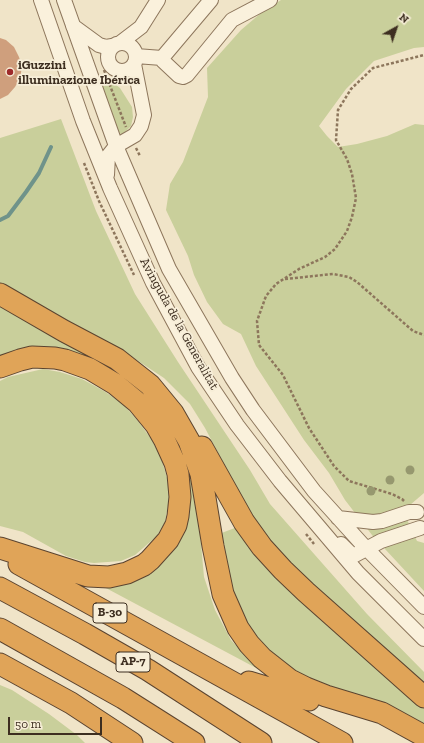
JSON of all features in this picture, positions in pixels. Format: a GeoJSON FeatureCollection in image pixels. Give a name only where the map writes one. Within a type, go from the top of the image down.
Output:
{"type":"FeatureCollection","features":[{"type":"Feature","properties":{"kind":"highway"},"geometry":{"type":"LineString","coordinates":[[0,294],[64,331],[117,359],[158,386],[170,397],[181,411],[244,522],[262,547],[306,592],[424,697]]}},
{"type":"Feature","properties":{"kind":"highway"},"geometry":{"type":"LineString","coordinates":[[0,367],[15,361],[32,357],[55,358],[72,362],[90,369],[115,384],[138,403],[156,425],[175,463],[179,480],[180,496],[177,520],[168,540],[150,560],[127,573],[109,577],[88,576],[0,548]]}},
{"type":"Feature","properties":{"kind":"highway"},"geometry":{"type":"LineString","coordinates":[[117,359],[136,373],[161,397],[173,413],[189,441],[201,474],[223,594],[238,628],[249,644],[262,658],[290,680],[326,696],[382,713],[423,735]]}},
{"type":"Feature","properties":{"kind":"highway","name":"B-30"},"geometry":{"type":"LineString","coordinates":[[0,554],[220,674],[342,743]]}},
{"type":"Feature","properties":{"kind":"highway","name":"AP-7"},"geometry":{"type":"LineString","coordinates":[[0,588],[148,670],[261,743]]}},
{"type":"Feature","properties":{"kind":"highway","name":"AP-7"},"geometry":{"type":"LineString","coordinates":[[0,629],[123,698],[194,743]]}},
{"type":"Feature","properties":{"kind":"highway"},"geometry":{"type":"LineString","coordinates":[[0,664],[71,703],[132,743]]}},
{"type":"Feature","properties":{"kind":"highway"},"geometry":{"type":"LineString","coordinates":[[220,674],[305,699],[390,721],[423,735]]}},
{"type":"Feature","properties":{"kind":"highway"},"geometry":{"type":"LineString","coordinates":[[71,703],[104,743]]}},
{"type":"Feature","properties":{"kind":"street","name":"Avinguda de la Generalitat"},"geometry":{"type":"LineString","coordinates":[[41,0],[88,134],[107,182],[154,282],[198,367],[237,425],[280,481],[358,573],[424,639]]}},
{"type":"Feature","properties":{"kind":"street","name":"Avinguda de la Generalitat"},"geometry":{"type":"LineString","coordinates":[[64,0],[116,146],[170,269],[232,378],[253,410],[314,491],[366,549],[424,607]]}},
{"type":"Feature","properties":{"kind":"street"},"geometry":{"type":"LineString","coordinates":[[107,182],[108,156],[116,146],[131,138],[141,126],[144,115],[139,94],[135,57],[141,27],[158,0]]}},
{"type":"Feature","properties":{"kind":"street"},"geometry":{"type":"LineString","coordinates":[[162,58],[211,0]]}},
{"type":"Feature","properties":{"kind":"street"},"geometry":{"type":"LineString","coordinates":[[162,58],[163,62],[178,76],[182,77],[187,75],[232,20],[270,0]]}},
{"type":"Feature","properties":{"kind":"street"},"geometry":{"type":"LineString","coordinates":[[72,26],[106,47],[129,45],[135,57]]}},
{"type":"Feature","properties":{"kind":"street"},"geometry":{"type":"LineString","coordinates":[[139,94],[117,70],[113,68],[108,60],[108,55],[116,45],[141,27]]}},
{"type":"Feature","properties":{"kind":"street"},"geometry":{"type":"LineString","coordinates":[[135,57],[162,58]]}},
{"type":"Feature","properties":{"kind":"street"},"geometry":{"type":"LineString","coordinates":[[117,70],[126,70],[135,57]]}},
{"type":"Feature","properties":{"kind":"street"},"geometry":{"type":"LineString","coordinates":[[88,134],[100,144],[116,146]]}},
{"type":"Feature","properties":{"kind":"street"},"geometry":{"type":"LineString","coordinates":[[280,481],[298,495],[351,554],[355,555],[381,542],[422,530],[418,523],[421,507]]}},
{"type":"Feature","properties":{"kind":"street"},"geometry":{"type":"LineString","coordinates":[[338,518],[373,522],[382,521],[421,507]]}},
{"type":"Feature","properties":{"kind":"path"},"geometry":{"type":"LineString","coordinates":[[421,507],[392,494],[349,481],[334,466],[309,428],[283,375],[259,345],[257,321],[266,296],[276,284],[299,269],[325,257],[335,249],[347,231],[356,198],[352,174],[347,159],[336,140],[338,110],[351,89],[373,68],[424,55]]}},
{"type":"Feature","properties":{"kind":"path"},"geometry":{"type":"LineString","coordinates":[[102,64],[131,138],[140,156]]}},
{"type":"Feature","properties":{"kind":"path"},"geometry":{"type":"LineString","coordinates":[[284,279],[333,274],[349,277],[357,282],[413,331],[424,335]]}},
{"type":"Feature","properties":{"kind":"green space"},"geometry":{"type":"Polygon","coordinates":[[[281,0],[424,0],[424,47],[414,48],[374,61],[346,89],[319,126],[338,147],[357,144],[387,136],[415,124],[424,125],[424,493],[410,505],[402,509],[417,541],[424,543],[424,591],[372,535],[345,500],[329,473],[304,440],[256,366],[241,334],[223,324],[207,302],[194,275],[188,256],[166,210],[170,184],[183,162],[208,97],[207,68],[241,30],[261,13],[281,0]]]}},
{"type":"Feature","properties":{"kind":"green space"},"geometry":{"type":"Polygon","coordinates":[[[103,75],[120,88],[132,107],[133,117],[131,126],[122,135],[115,129],[98,81],[99,76],[103,75]]]}},
{"type":"Feature","properties":{"kind":"green space"},"geometry":{"type":"Polygon","coordinates":[[[61,119],[96,211],[135,294],[178,362],[250,470],[270,504],[367,614],[424,672],[424,689],[305,580],[263,533],[246,506],[205,428],[190,404],[164,378],[123,351],[0,288],[0,138],[61,119]]]}},
{"type":"Feature","properties":{"kind":"green space"},"geometry":{"type":"Polygon","coordinates":[[[0,302],[137,381],[182,441],[198,511],[204,577],[215,610],[231,640],[258,669],[104,587],[135,577],[189,500],[121,377],[0,358],[0,302]]]}},
{"type":"Feature","properties":{"kind":"green space"},"geometry":{"type":"Polygon","coordinates":[[[43,369],[60,372],[82,379],[104,391],[123,404],[152,440],[162,461],[169,484],[169,500],[165,522],[157,536],[135,555],[121,561],[94,563],[85,562],[66,556],[23,532],[0,526],[0,381],[8,377],[43,369]]]}},
{"type":"Feature","properties":{"kind":"green space"},"geometry":{"type":"Polygon","coordinates":[[[240,526],[424,706],[424,725],[319,687],[284,666],[254,636],[231,590],[219,534],[240,526]]]}},
{"type":"Feature","properties":{"kind":"green space"},"geometry":{"type":"Polygon","coordinates":[[[0,685],[12,690],[49,714],[77,735],[85,743],[0,743],[0,685]]]}},
{"type":"Feature","properties":{"kind":"building","name":"iGuzzini illuminazione Ibérica"},"geometry":{"type":"Polygon","coordinates":[[[0,38],[6,40],[14,47],[22,67],[20,78],[15,87],[8,95],[0,99],[0,38]]]}},
{"type":"Feature","properties":{"kind":"waterway"},"geometry":{"type":"LineString","coordinates":[[0,220],[8,216],[26,192],[39,173],[51,147]]}},
{"type":"Feature","properties":{"kind":"place","name":"iGuzzini illuminazione Ibérica"},"geometry":{"type":"Point","coordinates":[10,72]}}]}
